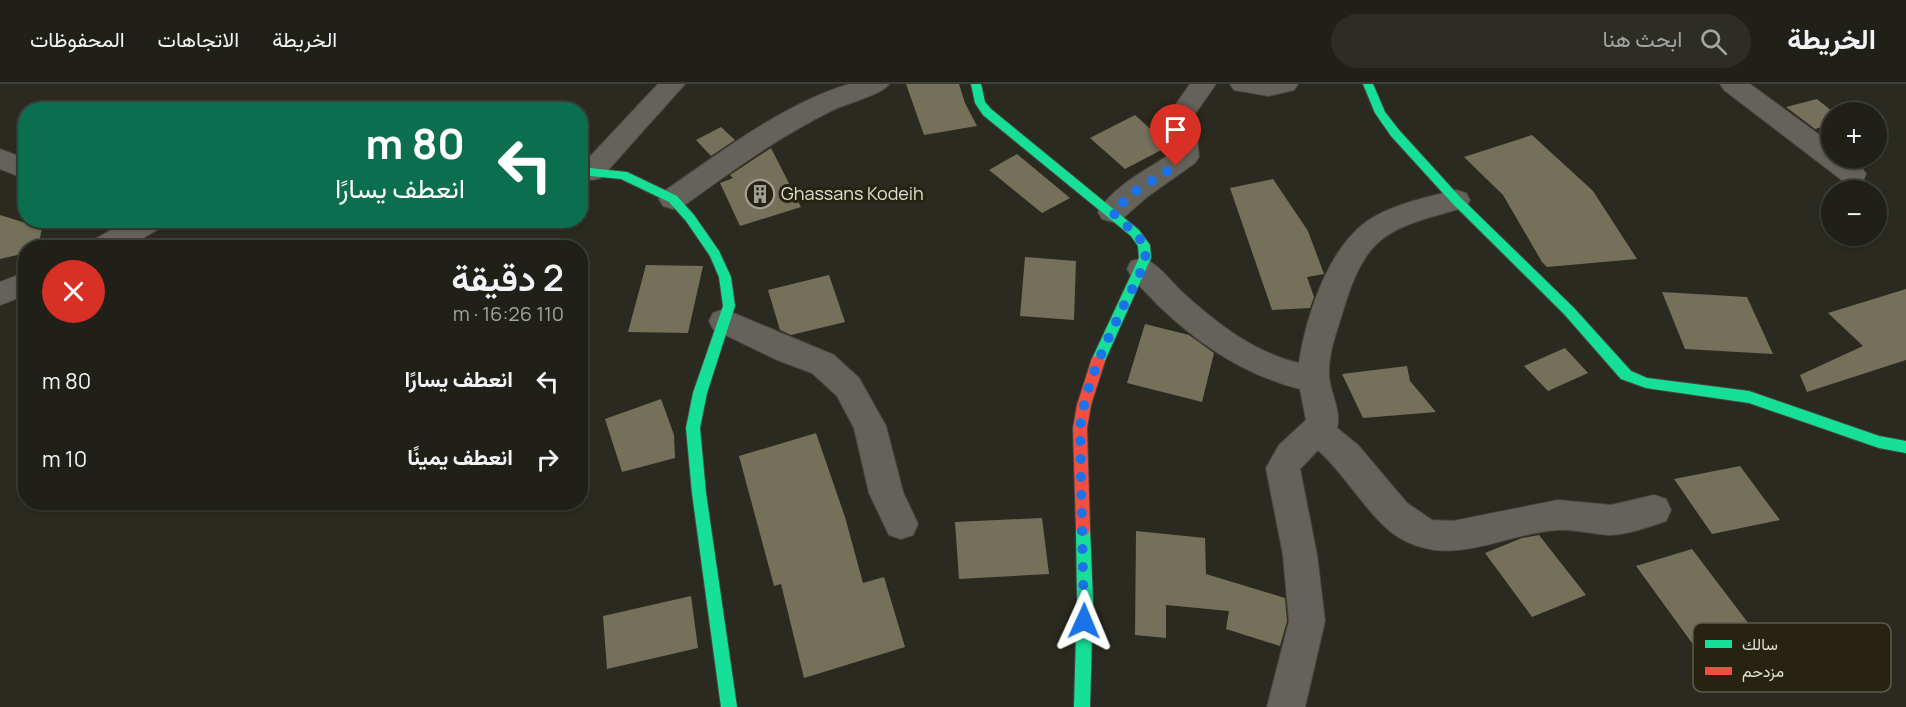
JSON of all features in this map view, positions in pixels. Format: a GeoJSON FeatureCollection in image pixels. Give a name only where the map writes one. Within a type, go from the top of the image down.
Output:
{"type":"FeatureCollection","features":[{"type":"Feature","properties":{"kind":"street"},"geometry":{"type":"LineString","coordinates":[[588,169],[672,84]]}},
{"type":"Feature","properties":{"kind":"street"},"geometry":{"type":"LineString","coordinates":[[674,199],[736,156],[800,117],[847,92],[876,84]]}},
{"type":"Feature","properties":{"kind":"street"},"geometry":{"type":"LineString","coordinates":[[976,84],[980,103],[987,112],[1112,212],[1139,237],[1144,245],[1145,258],[1141,269],[1092,374],[1084,400],[1080,428],[1085,600],[1082,707]]}},
{"type":"Feature","properties":{"kind":"street"},"geometry":{"type":"LineString","coordinates":[[1112,212],[1137,190],[1186,157],[1182,114],[1203,84]]}},
{"type":"Feature","properties":{"kind":"street"},"geometry":{"type":"LineString","coordinates":[[1243,84],[1269,88],[1285,84]]}},
{"type":"Feature","properties":{"kind":"street"},"geometry":{"type":"LineString","coordinates":[[1368,84],[1380,113],[1395,134],[1456,200],[1569,311],[1630,378],[1646,383],[1749,397],[1879,442],[1906,447]]}},
{"type":"Feature","properties":{"kind":"street"},"geometry":{"type":"LineString","coordinates":[[1732,84],[1853,174]]}},
{"type":"Feature","properties":{"kind":"street"},"geometry":{"type":"LineString","coordinates":[[0,158],[18,166]]}},
{"type":"Feature","properties":{"kind":"street"},"geometry":{"type":"LineString","coordinates":[[588,171],[622,175],[674,199],[715,254],[725,277],[729,306],[700,393],[693,428],[699,494],[729,707]]}},
{"type":"Feature","properties":{"kind":"street"},"geometry":{"type":"LineString","coordinates":[[1286,707],[1307,621],[1300,555],[1283,468],[1291,455],[1318,431],[1322,421],[1314,380],[1315,360],[1332,297],[1352,250],[1380,224],[1456,200]]}},
{"type":"Feature","properties":{"kind":"street"},"geometry":{"type":"LineString","coordinates":[[116,240],[138,228]]}},
{"type":"Feature","properties":{"kind":"street"},"geometry":{"type":"LineString","coordinates":[[1141,269],[1182,311],[1226,344],[1275,369],[1314,380]]}},
{"type":"Feature","properties":{"kind":"street"},"geometry":{"type":"LineString","coordinates":[[0,294],[18,286]]}},
{"type":"Feature","properties":{"kind":"street"},"geometry":{"type":"LineString","coordinates":[[724,321],[823,364],[848,387],[870,426],[886,493],[901,524]]}},
{"type":"Feature","properties":{"kind":"street"},"geometry":{"type":"LineString","coordinates":[[1318,431],[1346,455],[1395,514],[1410,526],[1429,535],[1453,536],[1548,516],[1611,520],[1654,510]]}},
{"type":"Feature","properties":{"kind":"building"},"geometry":{"type":"Polygon","coordinates":[[[906,84],[959,84],[965,103],[977,126],[924,135],[906,84]]]}},
{"type":"Feature","properties":{"kind":"building"},"geometry":{"type":"Polygon","coordinates":[[[1817,99],[1821,102],[1821,127],[1815,129],[1786,107],[1817,99]]]}},
{"type":"Feature","properties":{"kind":"building"},"geometry":{"type":"Polygon","coordinates":[[[1135,115],[1169,146],[1125,169],[1090,138],[1135,115]]]}},
{"type":"Feature","properties":{"kind":"building"},"geometry":{"type":"Polygon","coordinates":[[[721,127],[735,140],[711,156],[696,140],[721,127]]]}},
{"type":"Feature","properties":{"kind":"building"},"geometry":{"type":"Polygon","coordinates":[[[1532,135],[1593,191],[1637,259],[1547,267],[1542,262],[1503,195],[1464,157],[1532,135]]]}},
{"type":"Feature","properties":{"kind":"building","name":"Ghassans Kodeih"},"geometry":{"type":"Polygon","coordinates":[[[771,148],[801,207],[740,226],[720,183],[733,178],[730,175],[771,148]]]}},
{"type":"Feature","properties":{"kind":"building"},"geometry":{"type":"Polygon","coordinates":[[[1017,154],[1070,198],[1042,213],[989,170],[1017,154]]]}},
{"type":"Feature","properties":{"kind":"building"},"geometry":{"type":"Polygon","coordinates":[[[1273,179],[1308,231],[1324,274],[1307,277],[1314,297],[1310,308],[1272,310],[1230,188],[1273,179]]]}},
{"type":"Feature","properties":{"kind":"building"},"geometry":{"type":"Polygon","coordinates":[[[0,215],[18,221],[18,228],[42,228],[40,240],[18,240],[18,255],[0,259],[0,215]]]}},
{"type":"Feature","properties":{"kind":"building"},"geometry":{"type":"Polygon","coordinates":[[[1025,257],[1076,261],[1074,320],[1020,316],[1025,257]]]}},
{"type":"Feature","properties":{"kind":"building"},"geometry":{"type":"Polygon","coordinates":[[[646,265],[703,266],[688,333],[628,332],[646,265]]]}},
{"type":"Feature","properties":{"kind":"building"},"geometry":{"type":"Polygon","coordinates":[[[829,275],[845,322],[791,335],[780,330],[768,290],[829,275]]]}},
{"type":"Feature","properties":{"kind":"building"},"geometry":{"type":"Polygon","coordinates":[[[1906,289],[1906,360],[1807,392],[1800,375],[1863,346],[1828,313],[1906,289]]]}},
{"type":"Feature","properties":{"kind":"building"},"geometry":{"type":"Polygon","coordinates":[[[1662,292],[1747,297],[1773,354],[1685,349],[1662,292]]]}},
{"type":"Feature","properties":{"kind":"building"},"geometry":{"type":"Polygon","coordinates":[[[1145,324],[1189,335],[1214,353],[1202,402],[1127,383],[1145,324]]]}},
{"type":"Feature","properties":{"kind":"building"},"geometry":{"type":"Polygon","coordinates":[[[1565,348],[1588,373],[1548,391],[1524,366],[1565,348]]]}},
{"type":"Feature","properties":{"kind":"building"},"geometry":{"type":"Polygon","coordinates":[[[1407,366],[1410,381],[1436,412],[1363,418],[1342,374],[1407,366]]]}},
{"type":"Feature","properties":{"kind":"building"},"geometry":{"type":"Polygon","coordinates":[[[661,399],[674,435],[675,458],[622,472],[605,419],[661,399]]]}},
{"type":"Feature","properties":{"kind":"building"},"geometry":{"type":"Polygon","coordinates":[[[816,433],[845,517],[863,583],[884,577],[905,647],[804,678],[781,584],[774,586],[739,456],[816,433]]]}},
{"type":"Feature","properties":{"kind":"building"},"geometry":{"type":"Polygon","coordinates":[[[1740,466],[1780,520],[1712,534],[1674,479],[1740,466]]]}},
{"type":"Feature","properties":{"kind":"building"},"geometry":{"type":"Polygon","coordinates":[[[1042,518],[1049,574],[959,579],[955,522],[1042,518]]]}},
{"type":"Feature","properties":{"kind":"building"},"geometry":{"type":"Polygon","coordinates":[[[1136,531],[1205,538],[1206,574],[1285,598],[1287,621],[1280,646],[1226,629],[1229,611],[1166,605],[1166,638],[1135,635],[1136,531]]]}},
{"type":"Feature","properties":{"kind":"building"},"geometry":{"type":"Polygon","coordinates":[[[1539,535],[1586,595],[1532,617],[1485,553],[1522,538],[1539,535]]]}},
{"type":"Feature","properties":{"kind":"building"},"geometry":{"type":"Polygon","coordinates":[[[1692,549],[1748,623],[1693,623],[1693,644],[1636,566],[1692,549]]]}},
{"type":"Feature","properties":{"kind":"building"},"geometry":{"type":"Polygon","coordinates":[[[691,596],[698,648],[607,669],[603,616],[691,596]]]}},
{"type":"Feature","properties":{"kind":"traffic: fast"},"geometry":{"type":"LineString","coordinates":[[976,84],[980,103],[987,112],[1135,233],[1144,245],[1145,258],[1098,361]]}},
{"type":"Feature","properties":{"kind":"traffic: fast"},"geometry":{"type":"LineString","coordinates":[[1368,84],[1380,113],[1395,133],[1456,200],[1569,311],[1626,375],[1646,383],[1749,397],[1879,442],[1906,447]]}},
{"type":"Feature","properties":{"kind":"traffic: fast"},"geometry":{"type":"LineString","coordinates":[[588,172],[623,175],[673,199],[690,218],[715,254],[725,277],[729,306],[700,393],[693,428],[699,493],[729,707]]}},
{"type":"Feature","properties":{"kind":"traffic: fast"},"geometry":{"type":"LineString","coordinates":[[1082,707],[1085,600],[1083,529]]}},
{"type":"Feature","properties":{"kind":"traffic: jam"},"geometry":{"type":"LineString","coordinates":[[1083,529],[1080,428],[1084,405],[1098,361]]}},
{"type":"Feature","properties":{"kind":"place","name":"Ghassans Kodeih"},"geometry":{"type":"Point","coordinates":[760,194]}},
{"type":"Feature","properties":{"kind":"route"},"geometry":{"type":"LineString","coordinates":[[1084,621],[1084,534],[1080,428],[1084,400],[1092,374],[1131,292],[1146,252],[1139,237],[1112,212],[1137,190],[1176,166]]}}]}
